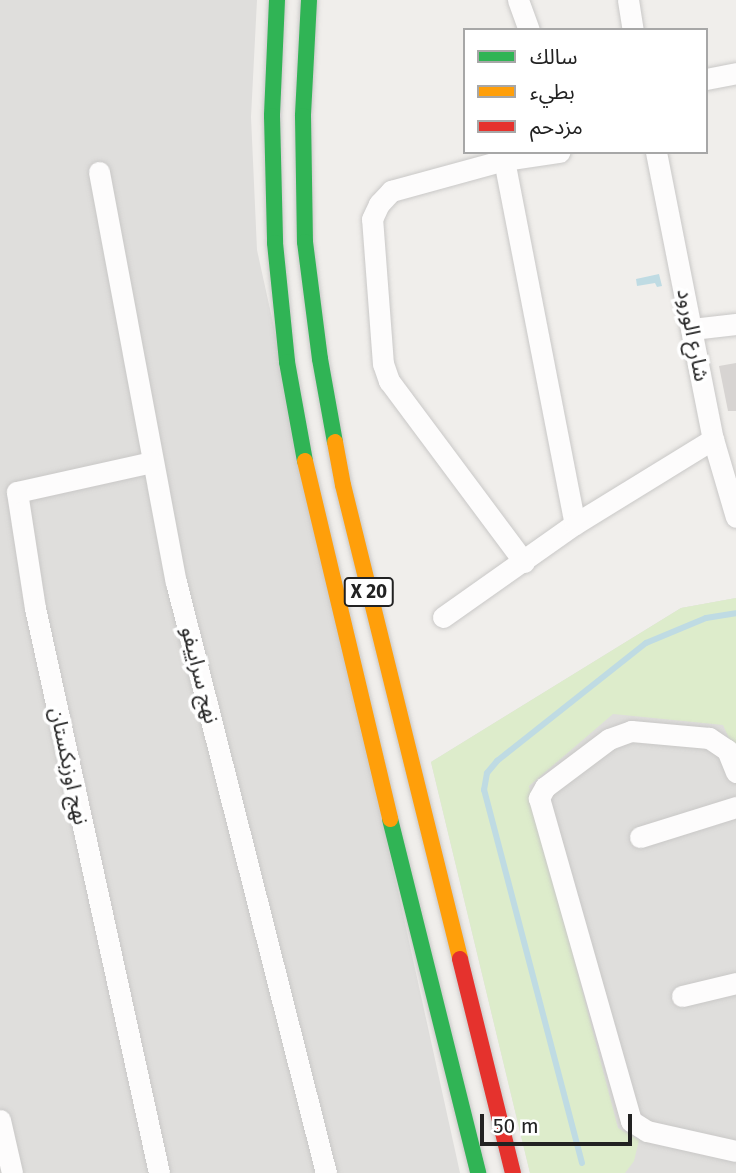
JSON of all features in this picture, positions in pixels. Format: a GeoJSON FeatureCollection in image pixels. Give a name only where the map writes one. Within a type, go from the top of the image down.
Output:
{"type":"FeatureCollection","features":[{"type":"Feature","properties":{"kind":"highway","name":"X 20"},"geometry":{"type":"LineString","coordinates":[[277,0],[272,116],[275,243],[287,362],[311,492],[478,1173]]}},
{"type":"Feature","properties":{"kind":"highway","name":"X 20"},"geometry":{"type":"LineString","coordinates":[[309,0],[303,116],[305,242],[320,359],[343,485],[513,1173]]}},
{"type":"Feature","properties":{"kind":"street"},"geometry":{"type":"LineString","coordinates":[[518,0],[528,28]]}},
{"type":"Feature","properties":{"kind":"street"},"geometry":{"type":"LineString","coordinates":[[628,0],[634,28]]}},
{"type":"Feature","properties":{"kind":"street"},"geometry":{"type":"LineString","coordinates":[[708,79],[736,73]]}},
{"type":"Feature","properties":{"kind":"street"},"geometry":{"type":"LineString","coordinates":[[524,562],[389,381],[383,364],[372,219],[379,204],[391,191],[504,160],[545,154]]}},
{"type":"Feature","properties":{"kind":"street","name":"شارع الورود"},"geometry":{"type":"LineString","coordinates":[[656,154],[713,439],[736,517]]}},
{"type":"Feature","properties":{"kind":"street"},"geometry":{"type":"LineString","coordinates":[[504,160],[575,524]]}},
{"type":"Feature","properties":{"kind":"street","name":"نهج سراييفو"},"geometry":{"type":"LineString","coordinates":[[99,172],[176,582],[326,1173]]}},
{"type":"Feature","properties":{"kind":"street"},"geometry":{"type":"LineString","coordinates":[[692,329],[736,324]]}},
{"type":"Feature","properties":{"kind":"street"},"geometry":{"type":"LineString","coordinates":[[443,617],[575,524],[713,439]]}},
{"type":"Feature","properties":{"kind":"street","name":"نهج اوزبكستان"},"geometry":{"type":"LineString","coordinates":[[152,462],[9,489],[159,1173]]}},
{"type":"Feature","properties":{"kind":"street"},"geometry":{"type":"LineString","coordinates":[[736,772],[727,750],[709,738],[631,731],[620,734],[545,787],[539,798],[631,1121],[647,1131],[736,1151]]}},
{"type":"Feature","properties":{"kind":"street"},"geometry":{"type":"LineString","coordinates":[[640,837],[736,807]]}},
{"type":"Feature","properties":{"kind":"street"},"geometry":{"type":"LineString","coordinates":[[682,996],[736,983]]}},
{"type":"Feature","properties":{"kind":"street"},"geometry":{"type":"LineString","coordinates":[[0,1120],[12,1173]]}},
{"type":"Feature","properties":{"kind":"shaded area"},"geometry":{"type":"Polygon","coordinates":[[[0,0],[257,0],[251,117],[257,250],[460,1173],[0,1173],[0,0]]]}},
{"type":"Feature","properties":{"kind":"shaded area"},"geometry":{"type":"Polygon","coordinates":[[[736,598],[736,1173],[530,1173],[431,762],[681,608],[736,598]]]}},
{"type":"Feature","properties":{"kind":"green space"},"geometry":{"type":"Polygon","coordinates":[[[736,598],[736,754],[723,725],[613,714],[529,786],[618,1128],[639,1140],[634,1161],[625,1173],[530,1173],[431,762],[681,608],[736,598]]]}},
{"type":"Feature","properties":{"kind":"water"},"geometry":{"type":"Polygon","coordinates":[[[659,274],[662,286],[657,287],[655,283],[637,286],[636,279],[659,274]]]}},
{"type":"Feature","properties":{"kind":"building"},"geometry":{"type":"Polygon","coordinates":[[[736,363],[736,411],[728,411],[719,366],[736,363]]]}},
{"type":"Feature","properties":{"kind":"waterway"},"geometry":{"type":"LineString","coordinates":[[582,1163],[484,790],[487,773],[497,761],[646,643],[706,618],[736,613]]}},
{"type":"Feature","properties":{"kind":"traffic: fast"},"geometry":{"type":"LineString","coordinates":[[277,0],[272,116],[275,243],[287,362],[305,461]]}},
{"type":"Feature","properties":{"kind":"traffic: fast"},"geometry":{"type":"LineString","coordinates":[[309,0],[303,116],[305,242],[320,359],[335,442]]}},
{"type":"Feature","properties":{"kind":"traffic: fast"},"geometry":{"type":"LineString","coordinates":[[390,819],[478,1173]]}},
{"type":"Feature","properties":{"kind":"traffic: slow"},"geometry":{"type":"LineString","coordinates":[[335,442],[343,485],[460,959]]}},
{"type":"Feature","properties":{"kind":"traffic: slow"},"geometry":{"type":"LineString","coordinates":[[305,461],[390,819]]}},
{"type":"Feature","properties":{"kind":"traffic: jam"},"geometry":{"type":"LineString","coordinates":[[460,959],[513,1173]]}}]}
